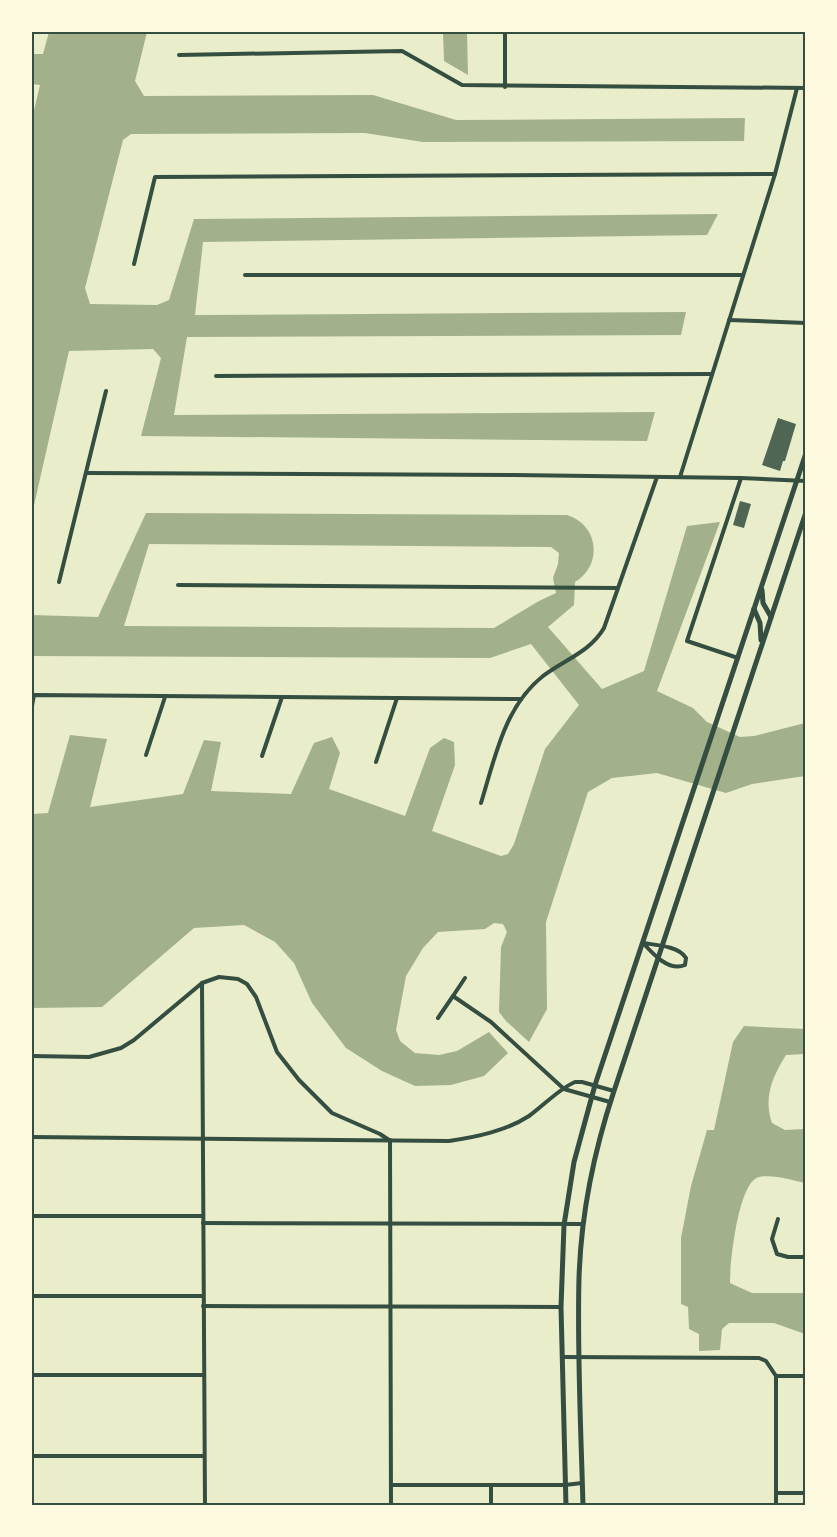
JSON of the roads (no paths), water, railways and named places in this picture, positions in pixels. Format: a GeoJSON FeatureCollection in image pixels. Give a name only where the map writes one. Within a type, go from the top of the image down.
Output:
{"type":"FeatureCollection","features":[{"type":"Feature","properties":{"kind":"main road"},"geometry":{"type":"LineString","coordinates":[[566,1506],[561,1307],[564,1225],[574,1162],[591,1097],[806,453]]}},
{"type":"Feature","properties":{"kind":"main road"},"geometry":{"type":"LineString","coordinates":[[583,1506],[579,1277],[593,1163],[610,1102],[661,945],[806,512]]}},
{"type":"Feature","properties":{"kind":"main road"},"geometry":{"type":"LineString","coordinates":[[762,586],[763,603],[771,617]]}},
{"type":"Feature","properties":{"kind":"main road"},"geometry":{"type":"LineString","coordinates":[[754,609],[760,623],[761,645]]}},
{"type":"Feature","properties":{"kind":"street"},"geometry":{"type":"LineString","coordinates":[[505,32],[505,87]]}},
{"type":"Feature","properties":{"kind":"street"},"geometry":{"type":"LineString","coordinates":[[179,55],[402,51],[462,85],[806,88]]}},
{"type":"Feature","properties":{"kind":"street"},"geometry":{"type":"LineString","coordinates":[[680,477],[775,174],[797,88]]}},
{"type":"Feature","properties":{"kind":"street"},"geometry":{"type":"LineString","coordinates":[[134,264],[155,177],[775,174]]}},
{"type":"Feature","properties":{"kind":"street"},"geometry":{"type":"LineString","coordinates":[[246,275],[743,276]]}},
{"type":"Feature","properties":{"kind":"street"},"geometry":{"type":"LineString","coordinates":[[729,320],[806,323]]}},
{"type":"Feature","properties":{"kind":"street"},"geometry":{"type":"LineString","coordinates":[[216,376],[712,374]]}},
{"type":"Feature","properties":{"kind":"street"},"geometry":{"type":"LineString","coordinates":[[59,582],[106,391]]}},
{"type":"Feature","properties":{"kind":"street"},"geometry":{"type":"LineString","coordinates":[[87,473],[680,477],[806,481]]}},
{"type":"Feature","properties":{"kind":"street"},"geometry":{"type":"LineString","coordinates":[[481,803],[504,730],[521,699],[545,675],[579,654],[598,638],[604,628],[657,477]]}},
{"type":"Feature","properties":{"kind":"street"},"geometry":{"type":"LineString","coordinates":[[738,658],[687,641],[741,478]]}},
{"type":"Feature","properties":{"kind":"street"},"geometry":{"type":"LineString","coordinates":[[178,585],[618,588]]}},
{"type":"Feature","properties":{"kind":"street"},"geometry":{"type":"LineString","coordinates":[[32,706],[34,695],[521,699]]}},
{"type":"Feature","properties":{"kind":"street"},"geometry":{"type":"LineString","coordinates":[[146,755],[165,697]]}},
{"type":"Feature","properties":{"kind":"street"},"geometry":{"type":"LineString","coordinates":[[262,756],[282,697]]}},
{"type":"Feature","properties":{"kind":"street"},"geometry":{"type":"LineString","coordinates":[[376,762],[397,698]]}},
{"type":"Feature","properties":{"kind":"street"},"geometry":{"type":"LineString","coordinates":[[643,943],[661,945],[683,953],[686,961],[682,967],[657,959],[643,943]]}},
{"type":"Feature","properties":{"kind":"street"},"geometry":{"type":"LineString","coordinates":[[32,1056],[89,1057],[121,1048],[134,1040],[202,983],[210,979],[228,977],[238,979],[247,984],[256,997],[277,1052],[299,1080],[332,1113],[390,1140]]}},
{"type":"Feature","properties":{"kind":"street"},"geometry":{"type":"LineString","coordinates":[[438,1018],[465,978]]}},
{"type":"Feature","properties":{"kind":"street"},"geometry":{"type":"LineString","coordinates":[[202,983],[205,1506]]}},
{"type":"Feature","properties":{"kind":"street"},"geometry":{"type":"LineString","coordinates":[[453,996],[491,1022],[564,1089],[610,1102]]}},
{"type":"Feature","properties":{"kind":"street"},"geometry":{"type":"LineString","coordinates":[[32,1137],[449,1141],[490,1132],[528,1116],[575,1082],[614,1091]]}},
{"type":"Feature","properties":{"kind":"street"},"geometry":{"type":"LineString","coordinates":[[390,1140],[391,1506]]}},
{"type":"Feature","properties":{"kind":"street"},"geometry":{"type":"LineString","coordinates":[[32,1216],[203,1216]]}},
{"type":"Feature","properties":{"kind":"street"},"geometry":{"type":"LineString","coordinates":[[778,1218],[772,1239],[777,1254],[788,1257],[806,1257]]}},
{"type":"Feature","properties":{"kind":"street"},"geometry":{"type":"LineString","coordinates":[[203,1223],[584,1224]]}},
{"type":"Feature","properties":{"kind":"street"},"geometry":{"type":"LineString","coordinates":[[32,1296],[203,1296]]}},
{"type":"Feature","properties":{"kind":"street"},"geometry":{"type":"LineString","coordinates":[[203,1306],[561,1307]]}},
{"type":"Feature","properties":{"kind":"street"},"geometry":{"type":"LineString","coordinates":[[563,1357],[759,1358],[766,1361],[776,1376],[776,1506]]}},
{"type":"Feature","properties":{"kind":"street"},"geometry":{"type":"LineString","coordinates":[[32,1375],[204,1375]]}},
{"type":"Feature","properties":{"kind":"street"},"geometry":{"type":"LineString","coordinates":[[776,1376],[806,1376]]}},
{"type":"Feature","properties":{"kind":"street"},"geometry":{"type":"LineString","coordinates":[[32,1456],[204,1456]]}},
{"type":"Feature","properties":{"kind":"street"},"geometry":{"type":"LineString","coordinates":[[391,1485],[565,1485],[582,1483]]}},
{"type":"Feature","properties":{"kind":"street"},"geometry":{"type":"LineString","coordinates":[[491,1485],[491,1506]]}},
{"type":"Feature","properties":{"kind":"street"},"geometry":{"type":"LineString","coordinates":[[776,1493],[806,1492]]}}]}
